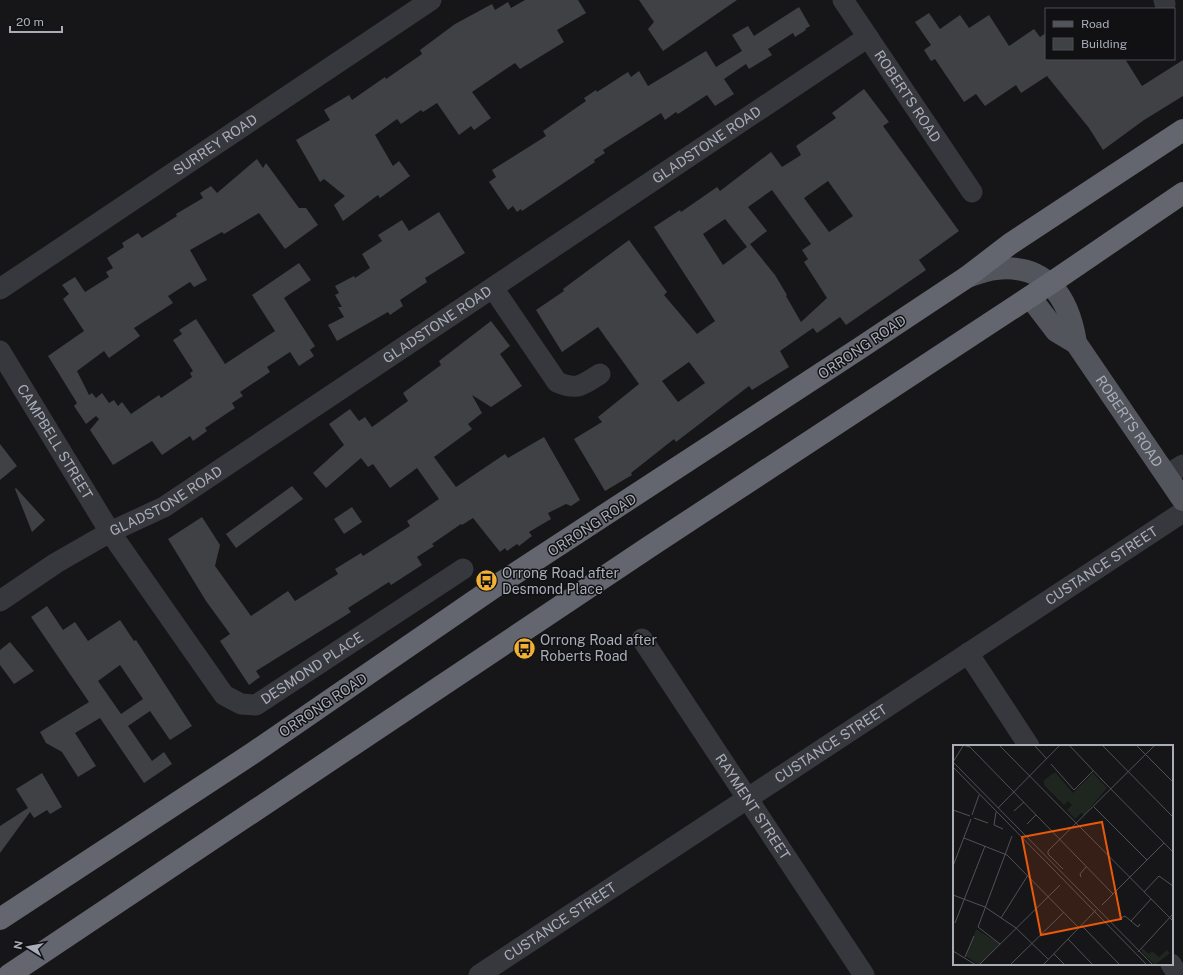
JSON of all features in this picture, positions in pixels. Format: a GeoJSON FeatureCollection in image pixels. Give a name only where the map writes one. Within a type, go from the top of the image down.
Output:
{"type":"FeatureCollection","features":[{"type":"Feature","properties":{"kind":"highway","name":"ORRONG ROAD"},"geometry":{"type":"LineString","coordinates":[[0,919],[253,753],[496,586],[622,506],[966,277],[1016,240],[1183,130]]}},
{"type":"Feature","properties":{"kind":"highway"},"geometry":{"type":"LineString","coordinates":[[10,975],[649,548],[1051,283],[1183,193]]}},
{"type":"Feature","properties":{"kind":"main road","name":"ROBERTS ROAD"},"geometry":{"type":"LineString","coordinates":[[966,277],[995,269],[1009,268],[1026,270],[1041,276],[1051,283],[1073,320],[1076,343]]}},
{"type":"Feature","properties":{"kind":"main road","name":"ROBERTS ROAD"},"geometry":{"type":"LineString","coordinates":[[1030,297],[1056,331],[1076,343],[1175,470],[1183,500]]}},
{"type":"Feature","properties":{"kind":"street","name":"SURREY ROAD"},"geometry":{"type":"LineString","coordinates":[[0,289],[431,0]]}},
{"type":"Feature","properties":{"kind":"street","name":"ROBERTS ROAD"},"geometry":{"type":"LineString","coordinates":[[843,0],[972,192]]}},
{"type":"Feature","properties":{"kind":"street","name":"GLADSTONE ROAD"},"geometry":{"type":"LineString","coordinates":[[0,601],[56,563],[110,532],[164,507],[868,38]]}},
{"type":"Feature","properties":{"kind":"street"},"geometry":{"type":"LineString","coordinates":[[492,288],[557,382],[569,387],[580,386],[600,374]]}},
{"type":"Feature","properties":{"kind":"street","name":"CAMPBELL STREET"},"geometry":{"type":"LineString","coordinates":[[0,351],[110,532]]}},
{"type":"Feature","properties":{"kind":"street","name":"CUSTANCE STREET"},"geometry":{"type":"LineString","coordinates":[[479,975],[747,797],[1183,512]]}},
{"type":"Feature","properties":{"kind":"street","name":"DESMOND PLACE"},"geometry":{"type":"LineString","coordinates":[[110,532],[224,695],[241,704],[256,705],[463,569]]}},
{"type":"Feature","properties":{"kind":"street","name":"RAYMENT STREET"},"geometry":{"type":"LineString","coordinates":[[642,639],[864,975]]}},
{"type":"Feature","properties":{"kind":"street"},"geometry":{"type":"LineString","coordinates":[[968,653],[1028,745]]}},
{"type":"Feature","properties":{"kind":"street"},"geometry":{"type":"LineString","coordinates":[[1172,965],[1178,975]]}},
{"type":"Feature","properties":{"kind":"building"},"geometry":{"type":"Polygon","coordinates":[[[525,0],[578,0],[586,13],[557,30],[564,42],[520,69],[515,63],[472,92],[491,118],[474,130],[471,126],[459,135],[437,103],[423,112],[421,110],[401,124],[397,119],[375,135],[393,166],[399,161],[410,176],[380,198],[378,195],[343,221],[334,205],[345,196],[324,179],[320,182],[296,140],[330,120],[324,110],[349,95],[352,100],[385,77],[386,79],[422,54],[420,50],[455,24],[492,4],[495,10],[508,2],[511,8],[525,0]]]}},
{"type":"Feature","properties":{"kind":"building"},"geometry":{"type":"Polygon","coordinates":[[[639,0],[737,0],[663,51],[648,29],[654,22],[639,0]]]}},
{"type":"Feature","properties":{"kind":"building"},"geometry":{"type":"Polygon","coordinates":[[[799,7],[810,26],[795,37],[793,33],[768,49],[772,55],[749,69],[746,64],[724,79],[734,94],[715,106],[707,95],[678,114],[676,112],[665,120],[661,113],[603,150],[605,153],[594,160],[595,162],[522,211],[521,209],[517,212],[513,206],[508,210],[489,182],[496,177],[492,170],[546,136],[543,131],[586,101],[584,98],[596,90],[597,92],[628,72],[631,77],[639,71],[648,86],[706,51],[716,67],[742,51],[732,35],[748,26],[754,36],[799,7]]]}},
{"type":"Feature","properties":{"kind":"building"},"geometry":{"type":"Polygon","coordinates":[[[929,13],[940,29],[960,15],[969,28],[989,15],[1009,46],[1034,29],[1040,37],[1045,34],[1045,60],[1126,60],[1142,86],[1183,60],[1183,96],[1144,120],[1103,150],[1089,128],[1047,76],[1021,93],[1016,85],[985,106],[976,94],[964,102],[935,59],[931,61],[924,50],[931,45],[915,22],[929,13]]]}},
{"type":"Feature","properties":{"kind":"building"},"geometry":{"type":"Polygon","coordinates":[[[864,89],[889,122],[883,126],[959,231],[919,260],[926,270],[846,325],[840,317],[817,333],[813,328],[780,351],[789,367],[752,390],[749,386],[676,442],[674,439],[631,473],[632,475],[605,491],[574,439],[602,422],[598,417],[639,384],[598,327],[562,352],[536,310],[564,291],[563,289],[629,240],[667,292],[664,295],[697,334],[715,321],[654,227],[680,210],[681,212],[717,187],[720,191],[771,152],[782,167],[801,155],[796,146],[836,118],[832,113],[864,89]],[[828,181],[804,198],[829,232],[853,216],[828,181]],[[772,190],[748,207],[767,231],[750,244],[775,275],[801,322],[827,298],[804,262],[808,259],[802,250],[811,244],[772,190]],[[725,219],[703,234],[723,265],[747,247],[725,219]],[[689,362],[662,381],[678,402],[705,383],[689,362]]]}},
{"type":"Feature","properties":{"kind":"building"},"geometry":{"type":"Polygon","coordinates":[[[257,159],[263,168],[266,163],[299,208],[306,208],[318,225],[285,249],[259,213],[224,234],[222,232],[190,250],[207,280],[194,287],[190,282],[168,296],[173,303],[134,328],[140,336],[109,358],[104,351],[77,371],[89,395],[92,393],[96,398],[102,393],[109,403],[114,400],[118,406],[122,402],[131,414],[159,395],[161,398],[192,377],[190,373],[193,371],[173,340],[182,334],[179,330],[196,319],[225,364],[275,331],[252,295],[299,263],[311,280],[284,298],[315,346],[310,350],[314,356],[299,366],[290,352],[267,367],[270,372],[240,392],[243,396],[232,403],[235,408],[205,428],[207,431],[193,441],[190,436],[162,455],[152,441],[113,465],[90,430],[99,419],[96,416],[86,424],[74,406],[77,403],[48,356],[84,331],[63,299],[69,294],[62,285],[75,277],[85,292],[109,277],[106,272],[113,268],[107,258],[124,247],[122,243],[138,233],[142,238],[177,216],[176,214],[203,198],[200,193],[211,186],[217,193],[257,159]]]}},
{"type":"Feature","properties":{"kind":"building"},"geometry":{"type":"Polygon","coordinates":[[[439,212],[465,253],[425,278],[427,282],[400,300],[403,306],[390,315],[388,312],[337,341],[328,325],[344,317],[338,307],[342,307],[335,295],[339,293],[335,286],[354,276],[355,278],[370,268],[362,254],[382,241],[378,235],[402,220],[409,231],[439,212]]]}},
{"type":"Feature","properties":{"kind":"building"},"geometry":{"type":"Polygon","coordinates":[[[491,321],[510,346],[500,354],[522,386],[491,407],[472,395],[482,413],[468,424],[472,429],[434,457],[456,487],[505,454],[508,458],[544,437],[580,500],[571,506],[566,504],[548,513],[551,519],[529,532],[532,536],[519,546],[517,544],[507,551],[505,548],[500,552],[473,518],[462,525],[461,524],[432,544],[434,546],[417,557],[422,565],[391,585],[389,582],[348,608],[351,612],[256,671],[260,677],[249,685],[220,641],[230,634],[206,601],[168,539],[202,517],[220,545],[215,566],[251,616],[288,591],[295,601],[338,574],[335,569],[361,553],[363,556],[410,526],[407,521],[439,499],[417,468],[390,488],[373,464],[368,467],[361,458],[326,488],[313,473],[344,445],[329,424],[350,409],[359,421],[365,417],[372,427],[408,401],[403,393],[441,365],[439,361],[491,321]]]}},
{"type":"Feature","properties":{"kind":"building"},"geometry":{"type":"Polygon","coordinates":[[[0,444],[17,466],[0,480],[0,444]]]}},
{"type":"Feature","properties":{"kind":"building"},"geometry":{"type":"Polygon","coordinates":[[[292,486],[303,499],[236,548],[226,534],[292,486]]]}},
{"type":"Feature","properties":{"kind":"building"},"geometry":{"type":"Polygon","coordinates":[[[16,488],[45,520],[32,532],[15,489],[16,488]]]}},
{"type":"Feature","properties":{"kind":"building"},"geometry":{"type":"Polygon","coordinates":[[[352,507],[362,522],[344,534],[334,519],[352,507]]]}},
{"type":"Feature","properties":{"kind":"building"},"geometry":{"type":"Polygon","coordinates":[[[47,606],[63,630],[75,622],[88,641],[120,620],[134,641],[136,640],[192,726],[170,740],[150,711],[128,726],[152,761],[164,752],[172,764],[144,783],[100,718],[75,733],[96,766],[78,777],[62,752],[46,743],[40,732],[89,702],[31,617],[47,606]],[[120,665],[98,681],[121,714],[143,699],[120,665]]]}},
{"type":"Feature","properties":{"kind":"building"},"geometry":{"type":"Polygon","coordinates":[[[10,642],[34,671],[14,684],[0,665],[0,650],[10,642]]]}},
{"type":"Feature","properties":{"kind":"building"},"geometry":{"type":"Polygon","coordinates":[[[42,773],[62,807],[50,814],[47,810],[34,818],[30,812],[0,853],[0,826],[28,808],[16,789],[42,773]]]}},
{"type":"Feature","properties":{"kind":"place","name":"Orrong Road after Desmond Place"},"geometry":{"type":"Point","coordinates":[487,581]}},
{"type":"Feature","properties":{"kind":"place","name":"Orrong Road after Roberts Road"},"geometry":{"type":"Point","coordinates":[524,648]}}]}
